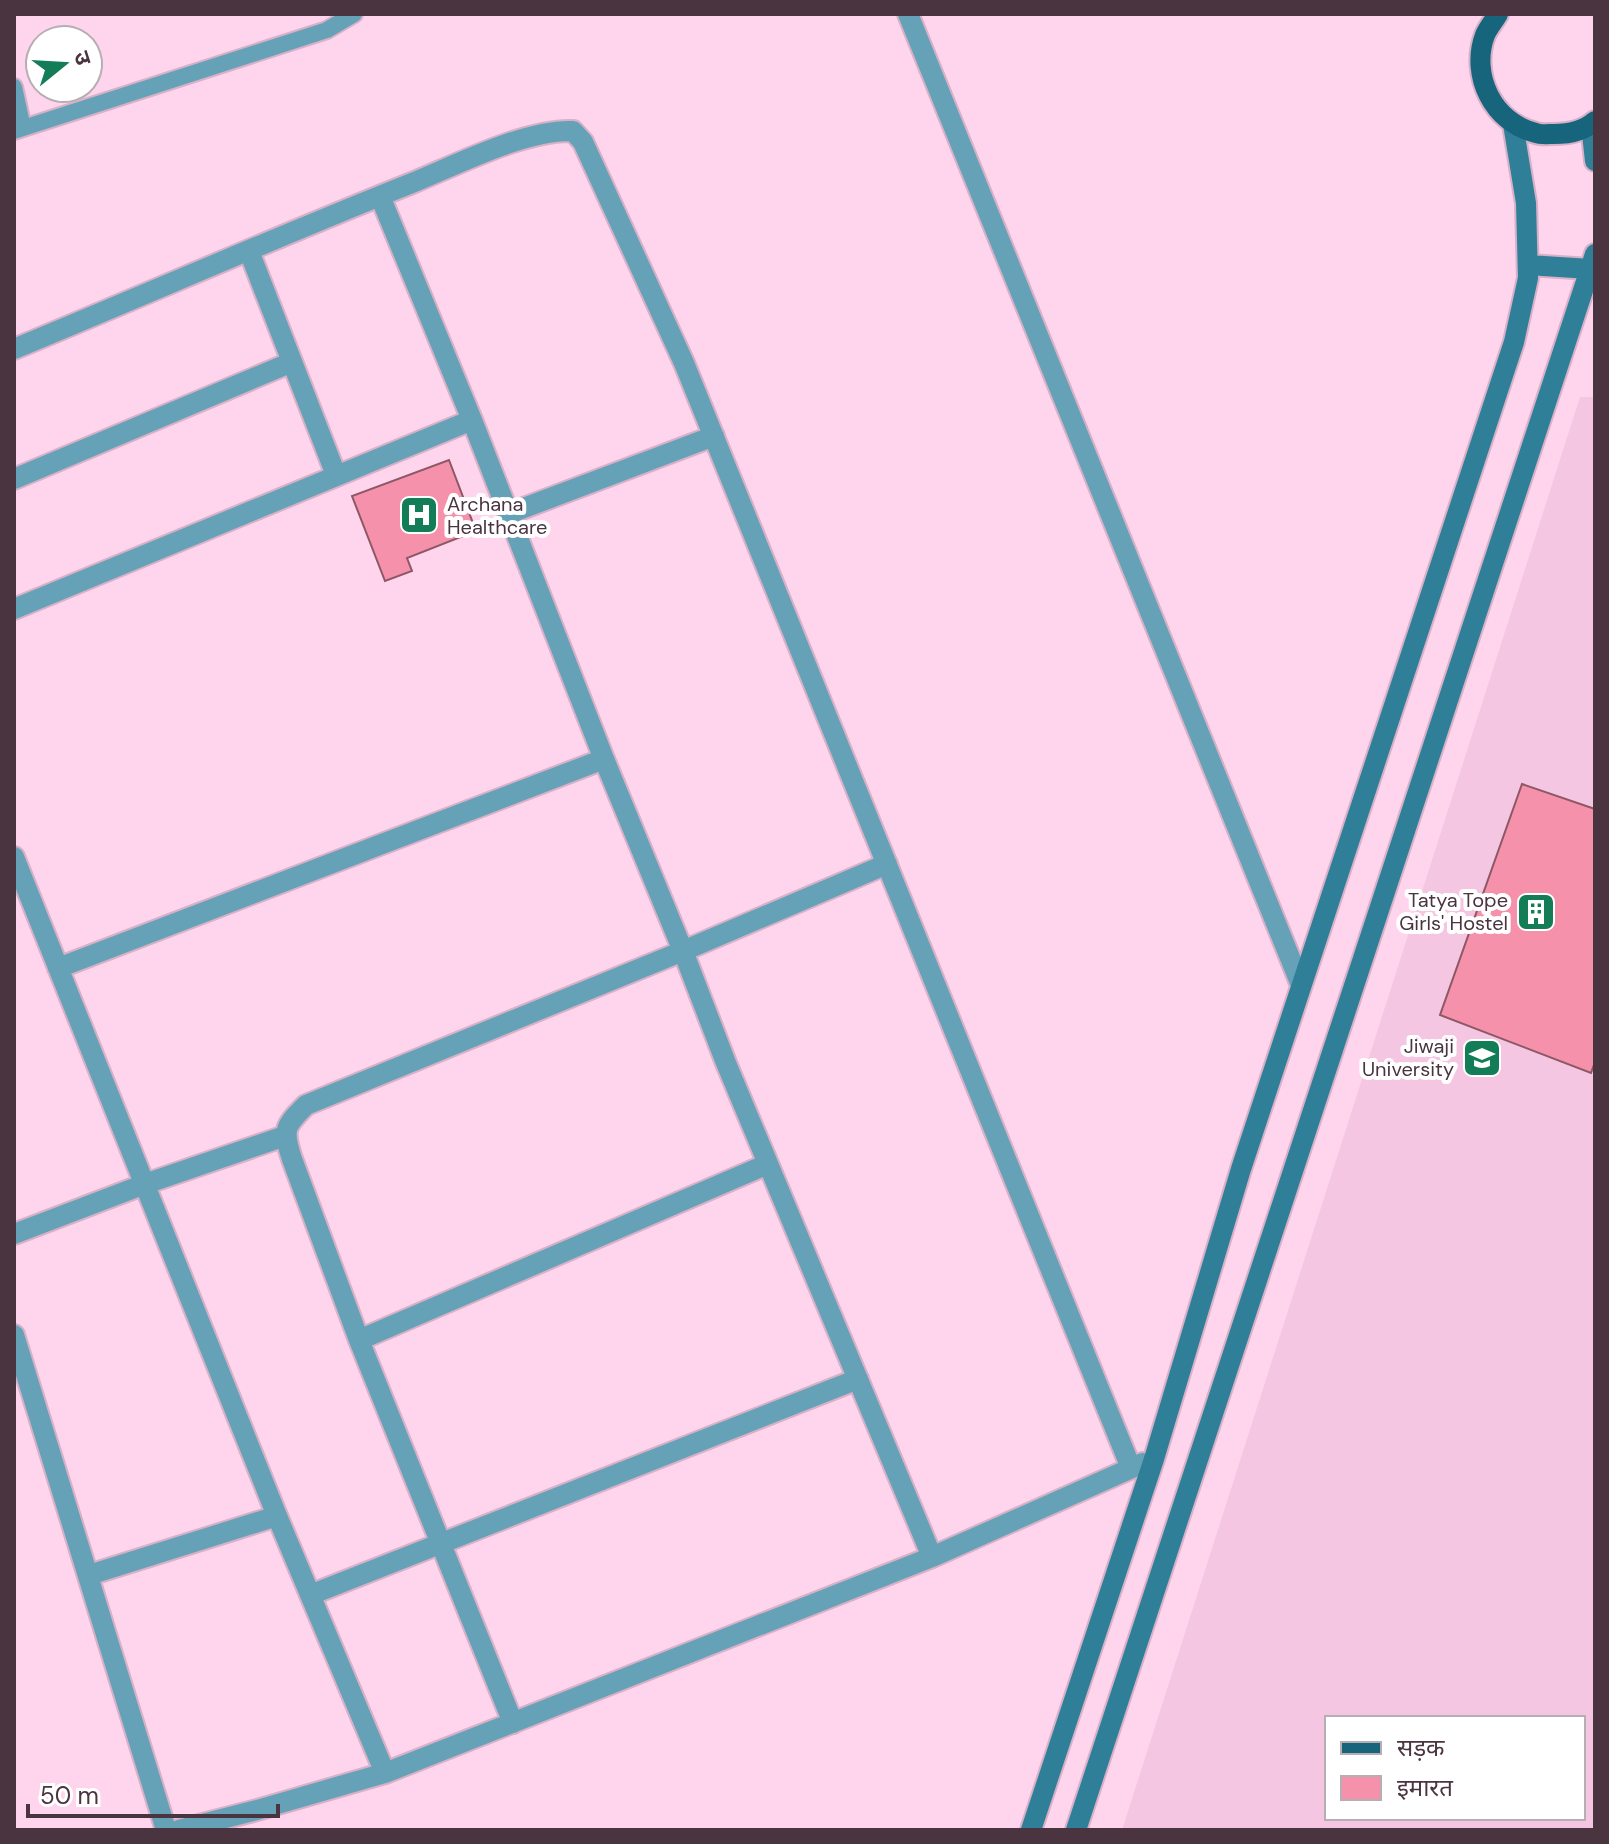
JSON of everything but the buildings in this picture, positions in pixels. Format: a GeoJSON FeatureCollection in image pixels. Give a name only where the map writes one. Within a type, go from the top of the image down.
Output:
{"type":"FeatureCollection","features":[{"type":"Feature","properties":{"kind":"main road"},"geometry":{"type":"LineString","coordinates":[[1498,14],[1485,24],[1480,58],[1483,84],[1495,106],[1513,124],[1537,134],[1568,134],[1593,123],[1595,161]]}},
{"type":"Feature","properties":{"kind":"main road"},"geometry":{"type":"LineString","coordinates":[[1031,1830],[1154,1459],[1241,1169],[1514,342],[1528,265],[1526,203],[1513,124]]}},
{"type":"Feature","properties":{"kind":"main road"},"geometry":{"type":"LineString","coordinates":[[1076,1830],[1592,261],[1528,265]]}},
{"type":"Feature","properties":{"kind":"street"},"geometry":{"type":"LineString","coordinates":[[908,14],[1301,985]]}},
{"type":"Feature","properties":{"kind":"street"},"geometry":{"type":"LineString","coordinates":[[14,349],[516,141],[556,131],[573,131],[583,142],[684,363],[1131,1468]]}},
{"type":"Feature","properties":{"kind":"street"},"geometry":{"type":"LineString","coordinates":[[380,196],[472,420],[726,1063],[932,1557]]}},
{"type":"Feature","properties":{"kind":"street"},"geometry":{"type":"LineString","coordinates":[[249,251],[336,475]]}},
{"type":"Feature","properties":{"kind":"street"},"geometry":{"type":"LineString","coordinates":[[14,479],[292,362]]}},
{"type":"Feature","properties":{"kind":"street"},"geometry":{"type":"LineString","coordinates":[[14,609],[472,420]]}},
{"type":"Feature","properties":{"kind":"street"},"geometry":{"type":"LineString","coordinates":[[508,514],[714,436]]}},
{"type":"Feature","properties":{"kind":"street"},"geometry":{"type":"LineString","coordinates":[[58,968],[604,759]]}},
{"type":"Feature","properties":{"kind":"street"},"geometry":{"type":"LineString","coordinates":[[14,857],[277,1516],[385,1773]]}},
{"type":"Feature","properties":{"kind":"street"},"geometry":{"type":"LineString","coordinates":[[513,1723],[359,1340],[285,1136],[291,1119],[306,1105],[887,864]]}},
{"type":"Feature","properties":{"kind":"street"},"geometry":{"type":"LineString","coordinates":[[14,1234],[145,1184],[285,1136]]}},
{"type":"Feature","properties":{"kind":"street"},"geometry":{"type":"LineString","coordinates":[[359,1340],[768,1164]]}},
{"type":"Feature","properties":{"kind":"street"},"geometry":{"type":"LineString","coordinates":[[14,1335],[166,1830]]}},
{"type":"Feature","properties":{"kind":"street"},"geometry":{"type":"LineString","coordinates":[[310,1595],[858,1379]]}},
{"type":"Feature","properties":{"kind":"street"},"geometry":{"type":"LineString","coordinates":[[179,1830],[385,1773],[932,1557],[1154,1459]]}},
{"type":"Feature","properties":{"kind":"street"},"geometry":{"type":"LineString","coordinates":[[89,1575],[277,1516]]}},
{"type":"Feature","properties":{"kind":"lane"},"geometry":{"type":"LineString","coordinates":[[14,87],[19,129],[327,30],[354,14]]}},
{"type":"Feature","properties":{"kind":"shaded area","name":"Jiwaji University"},"geometry":{"type":"Polygon","coordinates":[[[1580,397],[1595,397],[1595,1830],[1122,1830],[1580,397]]]}},
{"type":"Feature","properties":{"kind":"place","name":"Archana Healthcare"},"geometry":{"type":"Point","coordinates":[419,515]}},
{"type":"Feature","properties":{"kind":"place","name":"Tatya Tope Girls' Hostel"},"geometry":{"type":"Point","coordinates":[1536,912]}},
{"type":"Feature","properties":{"kind":"place","name":"Jiwaji University"},"geometry":{"type":"Point","coordinates":[1482,1058]}}]}
